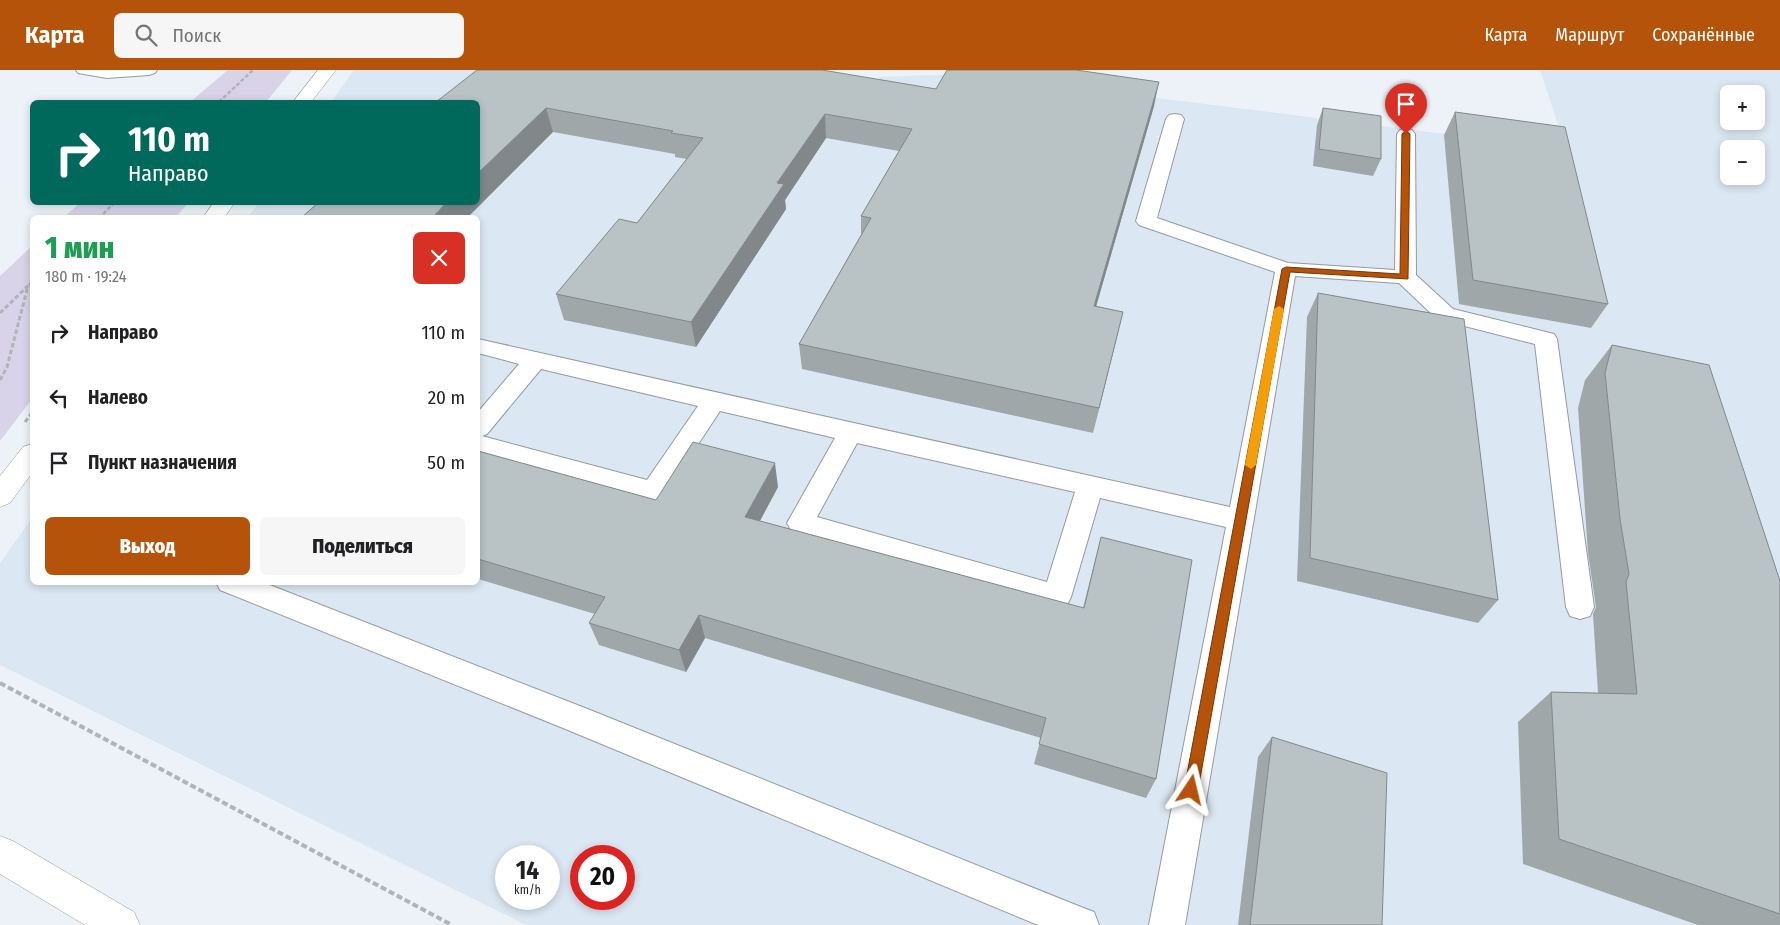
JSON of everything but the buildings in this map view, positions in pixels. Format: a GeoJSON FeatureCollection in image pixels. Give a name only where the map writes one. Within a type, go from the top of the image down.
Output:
{"type":"FeatureCollection","features":[{"type":"Feature","properties":{"kind":"street"},"geometry":{"type":"LineString","coordinates":[[304,100],[327,70]]}},
{"type":"Feature","properties":{"kind":"street"},"geometry":{"type":"LineString","coordinates":[[0,496],[30,457]]}},
{"type":"Feature","properties":{"kind":"street"},"geometry":{"type":"LineString","coordinates":[[0,854],[120,925]]}},
{"type":"Feature","properties":{"kind":"lane"},"geometry":{"type":"LineString","coordinates":[[84,70],[107,73],[149,70]]}},
{"type":"Feature","properties":{"kind":"lane"},"geometry":{"type":"LineString","coordinates":[[1175,119],[1146,221],[1286,269],[1405,277],[1445,314],[1546,338],[1580,607]]}},
{"type":"Feature","properties":{"kind":"lane"},"geometry":{"type":"LineString","coordinates":[[1405,277],[1406,134]]}},
{"type":"Feature","properties":{"kind":"lane"},"geometry":{"type":"LineString","coordinates":[[1167,925],[1286,269]]}},
{"type":"Feature","properties":{"kind":"lane"},"geometry":{"type":"LineString","coordinates":[[480,346],[713,402],[851,431],[1240,520]]}},
{"type":"Feature","properties":{"kind":"lane"},"geometry":{"type":"LineString","coordinates":[[480,426],[535,360]]}},
{"type":"Feature","properties":{"kind":"lane"},"geometry":{"type":"LineString","coordinates":[[480,445],[654,492],[713,402]]}},
{"type":"Feature","properties":{"kind":"lane"},"geometry":{"type":"LineString","coordinates":[[851,431],[800,523],[1058,596],[1090,486]]}},
{"type":"Feature","properties":{"kind":"lane"},"geometry":{"type":"LineString","coordinates":[[238,585],[574,718],[1081,925]]}},
{"type":"Feature","properties":{"kind":"path"},"geometry":{"type":"LineString","coordinates":[[221,100],[253,70]]}},
{"type":"Feature","properties":{"kind":"path"},"geometry":{"type":"LineString","coordinates":[[103,215],[112,205]]}},
{"type":"Feature","properties":{"kind":"path"},"geometry":{"type":"LineString","coordinates":[[0,313],[28,286]]}},
{"type":"Feature","properties":{"kind":"path"},"geometry":{"type":"LineString","coordinates":[[0,380],[7,367],[28,286]]}},
{"type":"Feature","properties":{"kind":"path"},"geometry":{"type":"LineString","coordinates":[[0,683],[452,925]]}},
{"type":"Feature","properties":{"kind":"shaded area"},"geometry":{"type":"Polygon","coordinates":[[[228,70],[292,70],[268,100],[192,100],[228,70]]]}},
{"type":"Feature","properties":{"kind":"shaded area"},"geometry":{"type":"Polygon","coordinates":[[[354,70],[688,70],[868,104],[879,77],[963,74],[1543,146],[1565,146],[1540,70],[1780,70],[1780,925],[526,925],[496,910],[560,910],[560,845],[495,845],[495,910],[0,665],[0,563],[30,521],[30,585],[480,585],[480,215],[250,215],[257,205],[480,205],[480,100],[332,100],[354,70]]]}},
{"type":"Feature","properties":{"kind":"shaded area"},"geometry":{"type":"Polygon","coordinates":[[[78,205],[186,205],[178,215],[66,215],[78,205]]]}},
{"type":"Feature","properties":{"kind":"shaded area"},"geometry":{"type":"Polygon","coordinates":[[[30,248],[30,402],[0,441],[0,276],[30,248]]]}},
{"type":"Feature","properties":{"kind":"slow traffic"},"geometry":{"type":"LineString","coordinates":[[1251,465],[1279,309]]}},
{"type":"Feature","properties":{"kind":"route"},"geometry":{"type":"LineString","coordinates":[[1191,790],[1286,269],[1405,277],[1406,134]]}}]}
